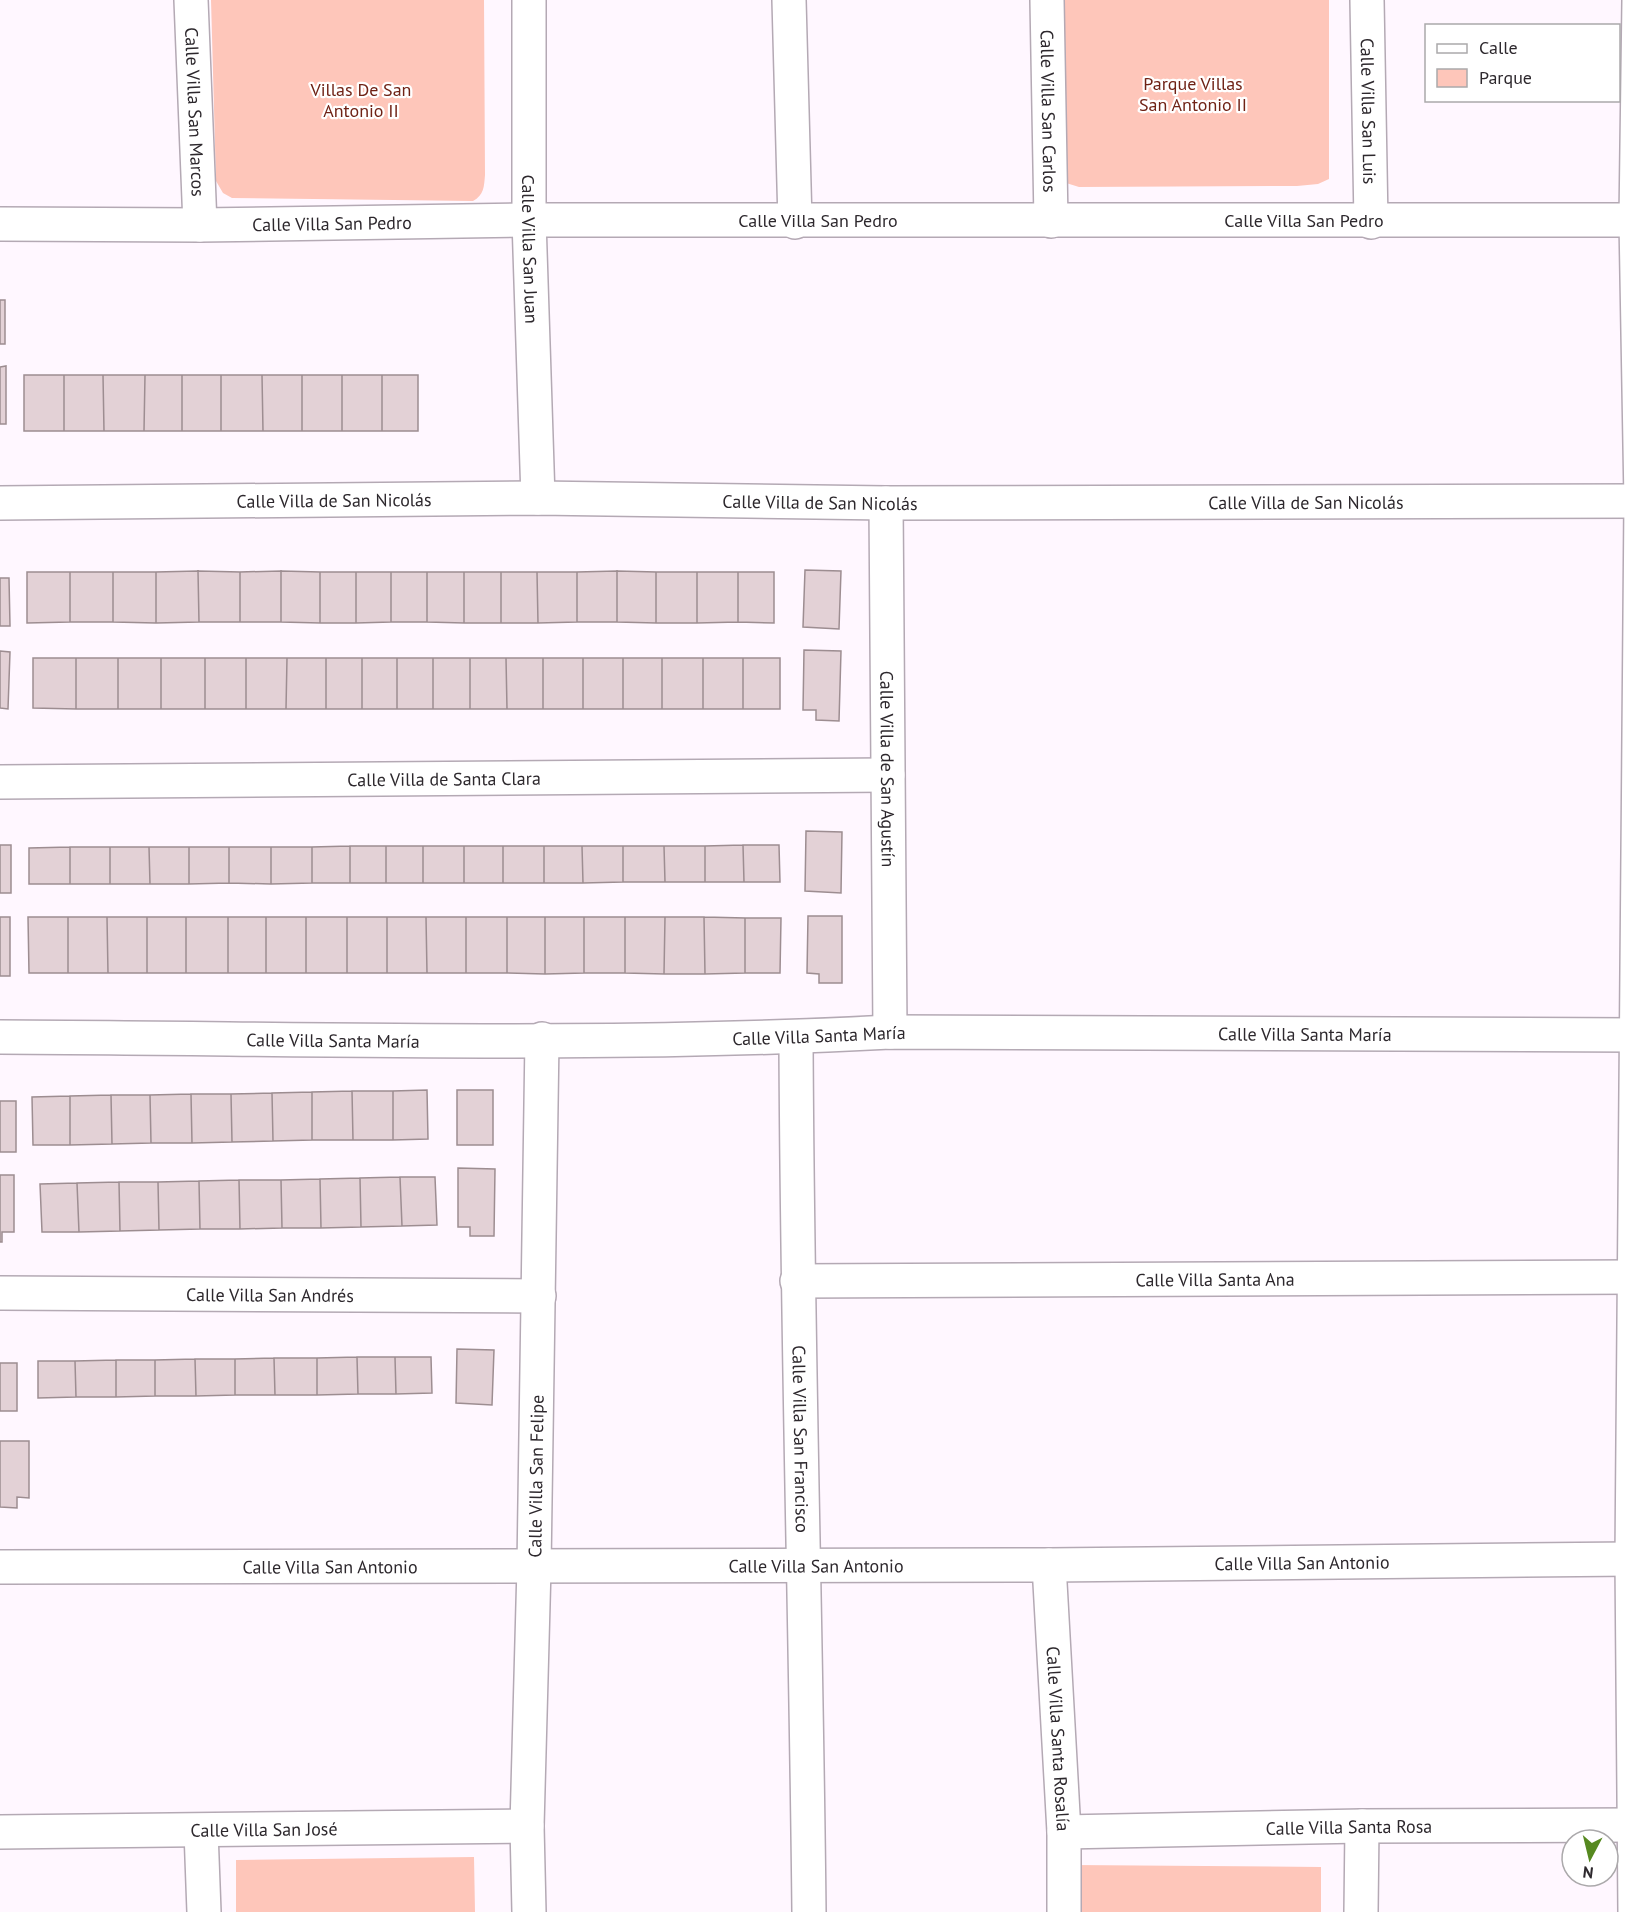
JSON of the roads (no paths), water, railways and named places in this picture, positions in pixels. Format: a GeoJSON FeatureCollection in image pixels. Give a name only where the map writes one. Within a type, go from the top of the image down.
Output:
{"type":"FeatureCollection","features":[{"type":"Feature","properties":{"kind":"street","name":"Calle Villa San Marcos"},"geometry":{"type":"LineString","coordinates":[[190,0],[200,225]]}},
{"type":"Feature","properties":{"kind":"street","name":"Calle Villa San Juan"},"geometry":{"type":"LineString","coordinates":[[529,0],[529,220],[538,498]]}},
{"type":"Feature","properties":{"kind":"street"},"geometry":{"type":"LineString","coordinates":[[789,0],[795,222]]}},
{"type":"Feature","properties":{"kind":"street","name":"Calle Villa San Carlos"},"geometry":{"type":"LineString","coordinates":[[1047,0],[1050,221]]}},
{"type":"Feature","properties":{"kind":"street","name":"Calle Villa San Luis"},"geometry":{"type":"LineString","coordinates":[[1367,0],[1371,222]]}},
{"type":"Feature","properties":{"kind":"street"},"geometry":{"type":"LineString","coordinates":[[1635,1912],[1632,1559],[1641,501],[1636,220],[1639,0]]}},
{"type":"Feature","properties":{"kind":"street","name":"Calle Villa San Pedro"},"geometry":{"type":"LineString","coordinates":[[0,225],[200,225],[529,220],[795,222],[1636,220]]}},
{"type":"Feature","properties":{"kind":"street","name":"Calle Villa de San Nicolás"},"geometry":{"type":"LineString","coordinates":[[0,503],[538,498],[886,503],[1641,501]]}},
{"type":"Feature","properties":{"kind":"street","name":"Calle Villa de San Agustín"},"geometry":{"type":"LineString","coordinates":[[886,503],[890,1032]]}},
{"type":"Feature","properties":{"kind":"street","name":"Calle Villa de Santa Clara"},"geometry":{"type":"LineString","coordinates":[[0,782],[888,776]]}},
{"type":"Feature","properties":{"kind":"street","name":"Calle Villa Santa María"},"geometry":{"type":"LineString","coordinates":[[0,1037],[542,1039],[796,1037],[890,1032],[1636,1035]]}},
{"type":"Feature","properties":{"kind":"street","name":"Calle Villa San Francisco"},"geometry":{"type":"LineString","coordinates":[[796,1037],[797,1281],[806,1566],[809,1912]]}},
{"type":"Feature","properties":{"kind":"street","name":"Calle Villa San Felipe"},"geometry":{"type":"LineString","coordinates":[[529,1912],[527,1826],[540,1296],[542,1039]]}},
{"type":"Feature","properties":{"kind":"street","name":"Calle Villa Santa Ana"},"geometry":{"type":"LineString","coordinates":[[797,1281],[1635,1277]]}},
{"type":"Feature","properties":{"kind":"street","name":"Calle Villa San Andrés"},"geometry":{"type":"LineString","coordinates":[[0,1293],[540,1296]]}},
{"type":"Feature","properties":{"kind":"street","name":"Calle Villa San Antonio"},"geometry":{"type":"LineString","coordinates":[[0,1567],[1049,1565],[1632,1559]]}},
{"type":"Feature","properties":{"kind":"street","name":"Calle Villa Santa Rosalía"},"geometry":{"type":"LineString","coordinates":[[1049,1565],[1064,1832],[1064,1912]]}},
{"type":"Feature","properties":{"kind":"street","name":"Calle Villa Santa Rosa"},"geometry":{"type":"LineString","coordinates":[[1064,1832],[1362,1826],[1634,1825]]}},
{"type":"Feature","properties":{"kind":"street","name":"Calle Villa San José"},"geometry":{"type":"LineString","coordinates":[[0,1832],[527,1826]]}},
{"type":"Feature","properties":{"kind":"street"},"geometry":{"type":"LineString","coordinates":[[1361,1912],[1362,1826]]}},
{"type":"Feature","properties":{"kind":"street"},"geometry":{"type":"LineString","coordinates":[[201,1831],[204,1912]]}},
{"type":"Feature","properties":{"kind":"park label","name":"Parque Villas San Antonio II"},"geometry":{"type":"Point","coordinates":[1193,94]}},
{"type":"Feature","properties":{"kind":"park label","name":"Villas De San Antonio II"},"geometry":{"type":"Point","coordinates":[361,100]}}]}
